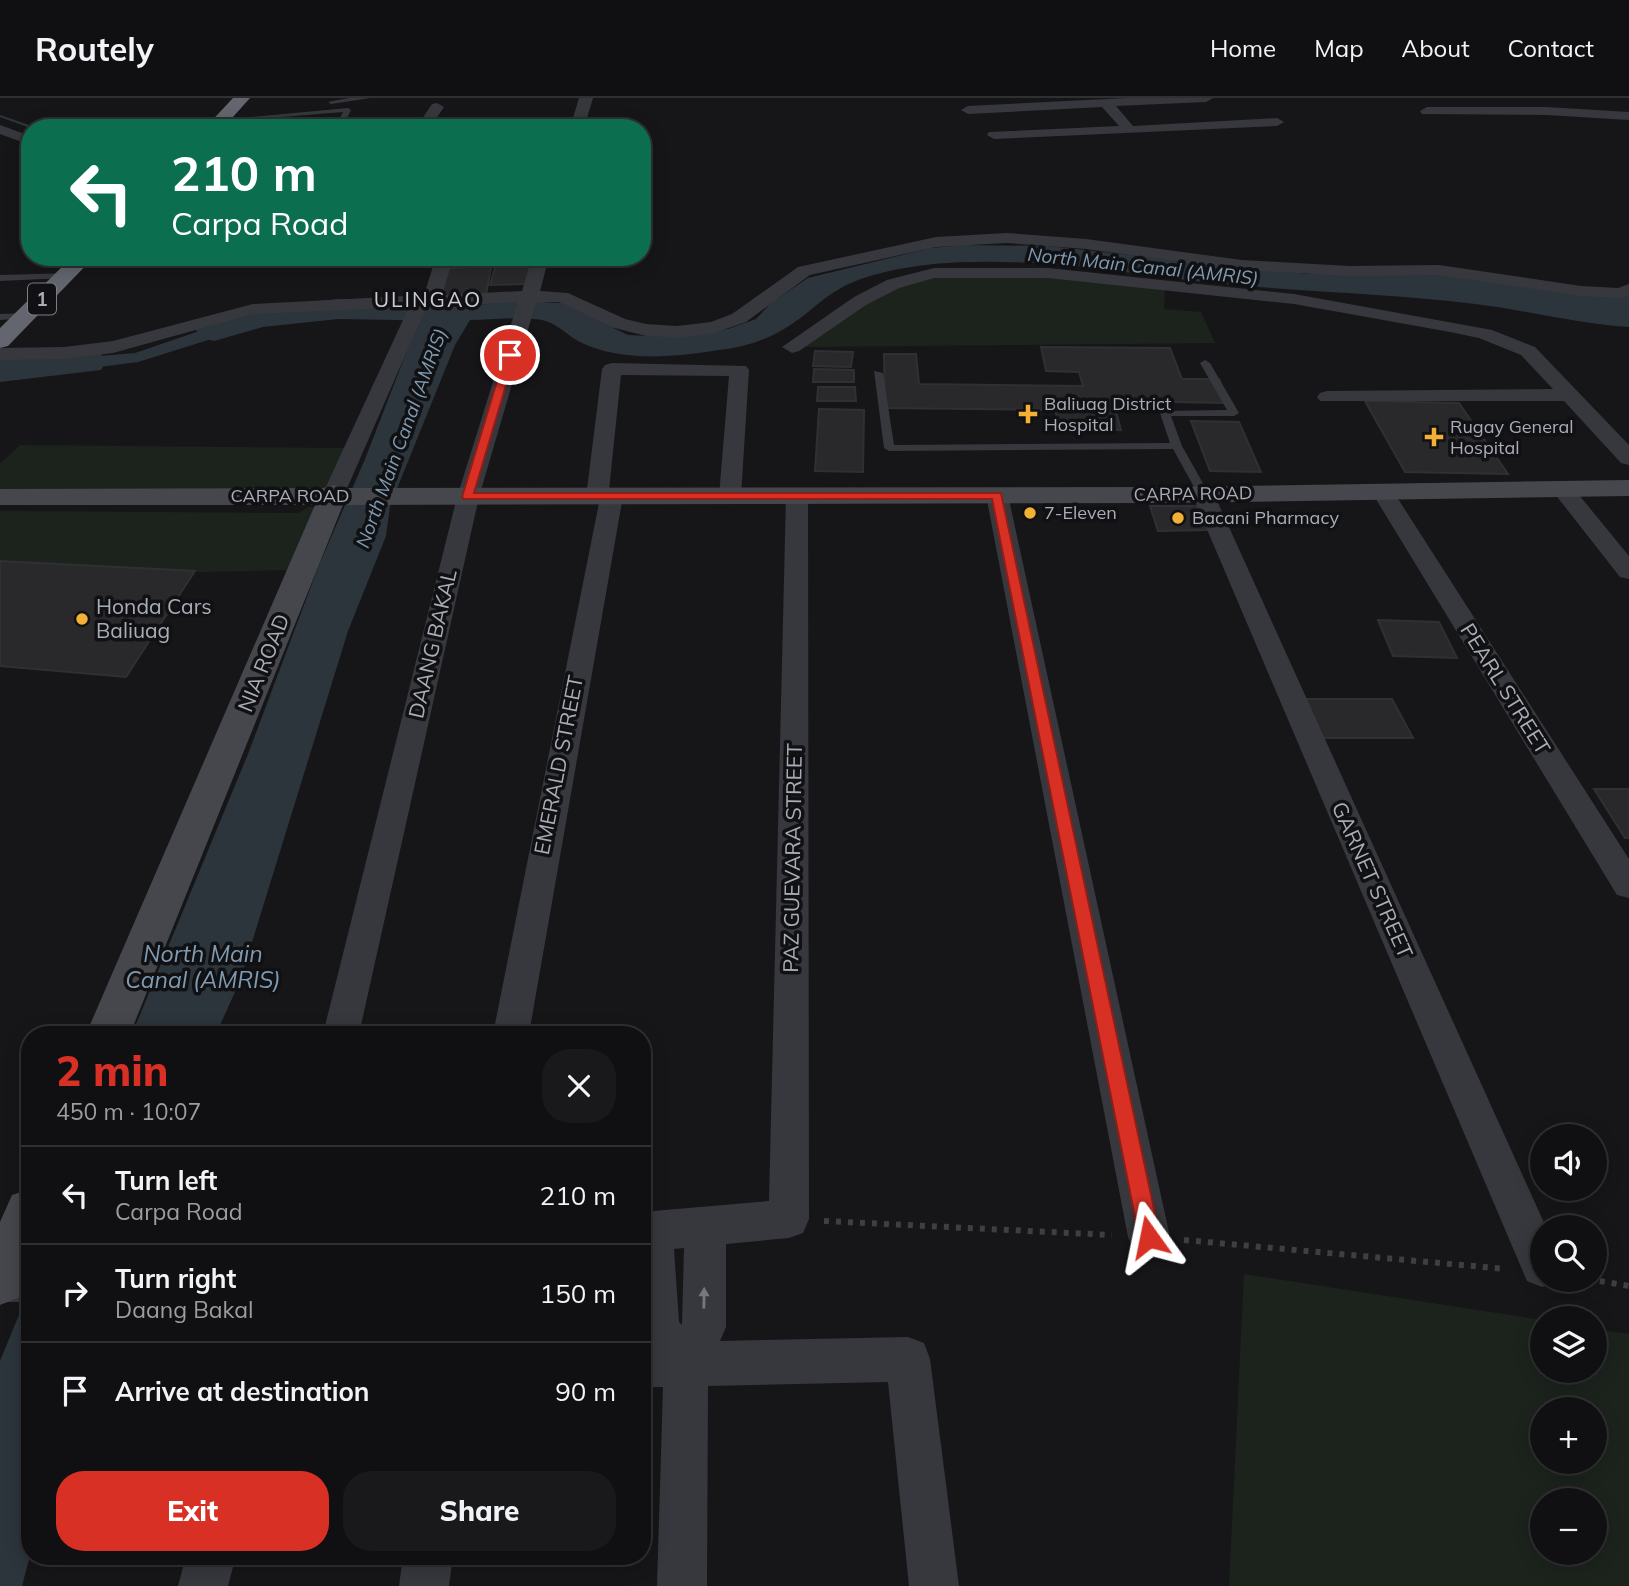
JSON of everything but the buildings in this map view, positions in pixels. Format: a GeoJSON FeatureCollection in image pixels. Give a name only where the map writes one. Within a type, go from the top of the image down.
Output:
{"type":"FeatureCollection","features":[{"type":"Feature","properties":{"kind":"highway","name":"1"},"geometry":{"type":"LineString","coordinates":[[0,341],[75,266]]}},
{"type":"Feature","properties":{"kind":"street"},"geometry":{"type":"LineString","coordinates":[[580,119],[586,98]]}},
{"type":"Feature","properties":{"kind":"street"},"geometry":{"type":"LineString","coordinates":[[968,110],[1206,98]]}},
{"type":"Feature","properties":{"kind":"street"},"geometry":{"type":"LineString","coordinates":[[1532,98],[1558,128]]}},
{"type":"Feature","properties":{"kind":"street"},"geometry":{"type":"LineString","coordinates":[[1106,103],[1129,130]]}},
{"type":"Feature","properties":{"kind":"street"},"geometry":{"type":"LineString","coordinates":[[430,119],[437,107]]}},
{"type":"Feature","properties":{"kind":"street"},"geometry":{"type":"LineString","coordinates":[[1427,111],[1546,111],[1629,116]]}},
{"type":"Feature","properties":{"kind":"street"},"geometry":{"type":"LineString","coordinates":[[994,135],[1277,122]]}},
{"type":"Feature","properties":{"kind":"street"},"geometry":{"type":"LineString","coordinates":[[0,129],[21,137]]}},
{"type":"Feature","properties":{"kind":"street"},"geometry":{"type":"LineString","coordinates":[[0,354],[41,355],[129,344],[253,309],[309,305],[526,306],[562,298],[618,323],[646,330],[677,332],[714,327],[739,318],[804,271],[936,242],[1007,238],[1086,244],[1241,265],[1349,271],[1439,270],[1581,291],[1620,293],[1629,289]]}},
{"type":"Feature","properties":{"kind":"street","name":"NIA ROAD"},"geometry":{"type":"LineString","coordinates":[[111,1026],[339,495],[442,266]]}},
{"type":"Feature","properties":{"kind":"street","name":"DAANG BAKAL"},"geometry":{"type":"LineString","coordinates":[[343,1026],[468,497],[538,266]]}},
{"type":"Feature","properties":{"kind":"street"},"geometry":{"type":"LineString","coordinates":[[792,347],[860,301],[915,276],[972,271],[1048,273],[1294,299],[1450,326],[1485,334],[1528,351],[1629,458]]}},
{"type":"Feature","properties":{"kind":"street","name":"EMERALD STREET"},"geometry":{"type":"LineString","coordinates":[[512,1026],[527,929],[565,743],[591,591],[604,496],[612,369],[739,370],[730,496]]}},
{"type":"Feature","properties":{"kind":"street"},"geometry":{"type":"LineString","coordinates":[[1327,397],[1571,395]]}},
{"type":"Feature","properties":{"kind":"street","name":"CARPA ROAD"},"geometry":{"type":"LineString","coordinates":[[0,498],[1203,494],[1629,488]]}},
{"type":"Feature","properties":{"kind":"street"},"geometry":{"type":"LineString","coordinates":[[1562,489],[1629,572]]}},
{"type":"Feature","properties":{"kind":"street","name":"PEARL STREET"},"geometry":{"type":"LineString","coordinates":[[1382,491],[1629,886]]}},
{"type":"Feature","properties":{"kind":"street","name":"GARNET STREET"},"geometry":{"type":"LineString","coordinates":[[1203,494],[1530,1239]]}},
{"type":"Feature","properties":{"kind":"street"},"geometry":{"type":"LineString","coordinates":[[997,495],[1149,1237]]}},
{"type":"Feature","properties":{"kind":"street","name":"PAZ GUEVARA STREET"},"geometry":{"type":"LineString","coordinates":[[705,1228],[789,1219],[797,496]]}},
{"type":"Feature","properties":{"kind":"street"},"geometry":{"type":"LineString","coordinates":[[651,1232],[705,1228],[704,1327],[664,1364]]}},
{"type":"Feature","properties":{"kind":"street"},"geometry":{"type":"LineString","coordinates":[[21,1233],[0,1281],[21,1280]]}},
{"type":"Feature","properties":{"kind":"street"},"geometry":{"type":"LineString","coordinates":[[651,1268],[664,1364],[682,1586]]}},
{"type":"Feature","properties":{"kind":"street"},"geometry":{"type":"LineString","coordinates":[[664,1364],[908,1359],[934,1586]]}},
{"type":"Feature","properties":{"kind":"street"},"geometry":{"type":"LineString","coordinates":[[203,1586],[209,1565]]}},
{"type":"Feature","properties":{"kind":"street"},"geometry":{"type":"LineString","coordinates":[[424,1586],[427,1565]]}},
{"type":"Feature","properties":{"kind":"lane"},"geometry":{"type":"LineString","coordinates":[[316,103],[368,98]]}},
{"type":"Feature","properties":{"kind":"lane"},"geometry":{"type":"LineString","coordinates":[[230,113],[348,110],[343,119]]}},
{"type":"Feature","properties":{"kind":"lane"},"geometry":{"type":"LineString","coordinates":[[0,278],[66,275]]}},
{"type":"Feature","properties":{"kind":"lane"},"geometry":{"type":"LineString","coordinates":[[0,317],[26,316]]}},
{"type":"Feature","properties":{"kind":"lane"},"geometry":{"type":"LineString","coordinates":[[1203,494],[1177,446],[1165,413],[1234,413],[1205,363]]}},
{"type":"Feature","properties":{"kind":"lane"},"geometry":{"type":"LineString","coordinates":[[878,373],[889,448],[1177,446]]}},
{"type":"Feature","properties":{"kind":"path"},"geometry":{"type":"LineString","coordinates":[[1607,1282],[1629,1286]]}},
{"type":"Feature","properties":{"kind":"shaded area"},"geometry":{"type":"Polygon","coordinates":[[[921,275],[1094,278],[1165,287],[1164,309],[1201,312],[1215,343],[805,347],[837,313],[921,275]]]}},
{"type":"Feature","properties":{"kind":"shaded area"},"geometry":{"type":"Polygon","coordinates":[[[20,445],[345,448],[327,488],[0,491],[0,464],[20,445]]]}},
{"type":"Feature","properties":{"kind":"shaded area"},"geometry":{"type":"Polygon","coordinates":[[[309,507],[318,507],[288,570],[202,572],[0,560],[0,511],[298,513],[309,507]]]}},
{"type":"Feature","properties":{"kind":"shaded area"},"geometry":{"type":"Polygon","coordinates":[[[1244,1274],[1530,1318],[1530,1383],[1607,1383],[1607,1331],[1629,1334],[1629,1586],[1229,1586],[1244,1274]]]}},
{"type":"Feature","properties":{"kind":"water","name":"North Main Canal (AMRIS)"},"geometry":{"type":"Polygon","coordinates":[[[963,245],[1048,246],[1307,274],[1444,274],[1587,296],[1629,296],[1629,327],[1442,300],[1246,286],[1064,265],[1004,262],[944,263],[879,273],[842,287],[792,324],[757,342],[684,355],[612,353],[578,341],[542,320],[470,320],[455,345],[390,506],[386,536],[348,631],[240,981],[220,1026],[135,1026],[248,754],[319,565],[365,459],[421,315],[402,314],[256,325],[138,362],[84,369],[3,374],[15,363],[135,353],[211,327],[264,315],[423,310],[518,301],[562,303],[628,335],[671,337],[728,329],[756,319],[771,303],[808,278],[931,248],[963,245]]]}},
{"type":"Feature","properties":{"kind":"water"},"geometry":{"type":"Polygon","coordinates":[[[21,1310],[21,1565],[28,1565],[22,1586],[0,1586],[0,1361],[21,1310]]]}},
{"type":"Feature","properties":{"kind":"waterway"},"geometry":{"type":"LineString","coordinates":[[0,116],[21,123]]}},
{"type":"Feature","properties":{"kind":"waterway"},"geometry":{"type":"LineString","coordinates":[[214,330],[260,317],[338,309],[452,311]]}},
{"type":"Feature","properties":{"kind":"waterway"},"geometry":{"type":"LineString","coordinates":[[0,371],[88,362]]}},
{"type":"Feature","properties":{"kind":"place","name":"Baliuag District Hospital"},"geometry":{"type":"Point","coordinates":[1028,414]}},
{"type":"Feature","properties":{"kind":"place","name":"Rugay General Hospital"},"geometry":{"type":"Point","coordinates":[1434,437]}},
{"type":"Feature","properties":{"kind":"place","name":"7-Eleven"},"geometry":{"type":"Point","coordinates":[1030,513]}},
{"type":"Feature","properties":{"kind":"place","name":"Bacani Pharmacy"},"geometry":{"type":"Point","coordinates":[1178,518]}},
{"type":"Feature","properties":{"kind":"place","name":"Honda Cars Baliuag"},"geometry":{"type":"Point","coordinates":[82,619]}},
{"type":"Feature","properties":{"kind":"district","name":"ULINGAO"},"geometry":{"type":"Point","coordinates":[428,300]}},
{"type":"Feature","properties":{"kind":"route"},"geometry":{"type":"LineString","coordinates":[[510,355],[468,497],[997,495],[1149,1237]]}}]}
